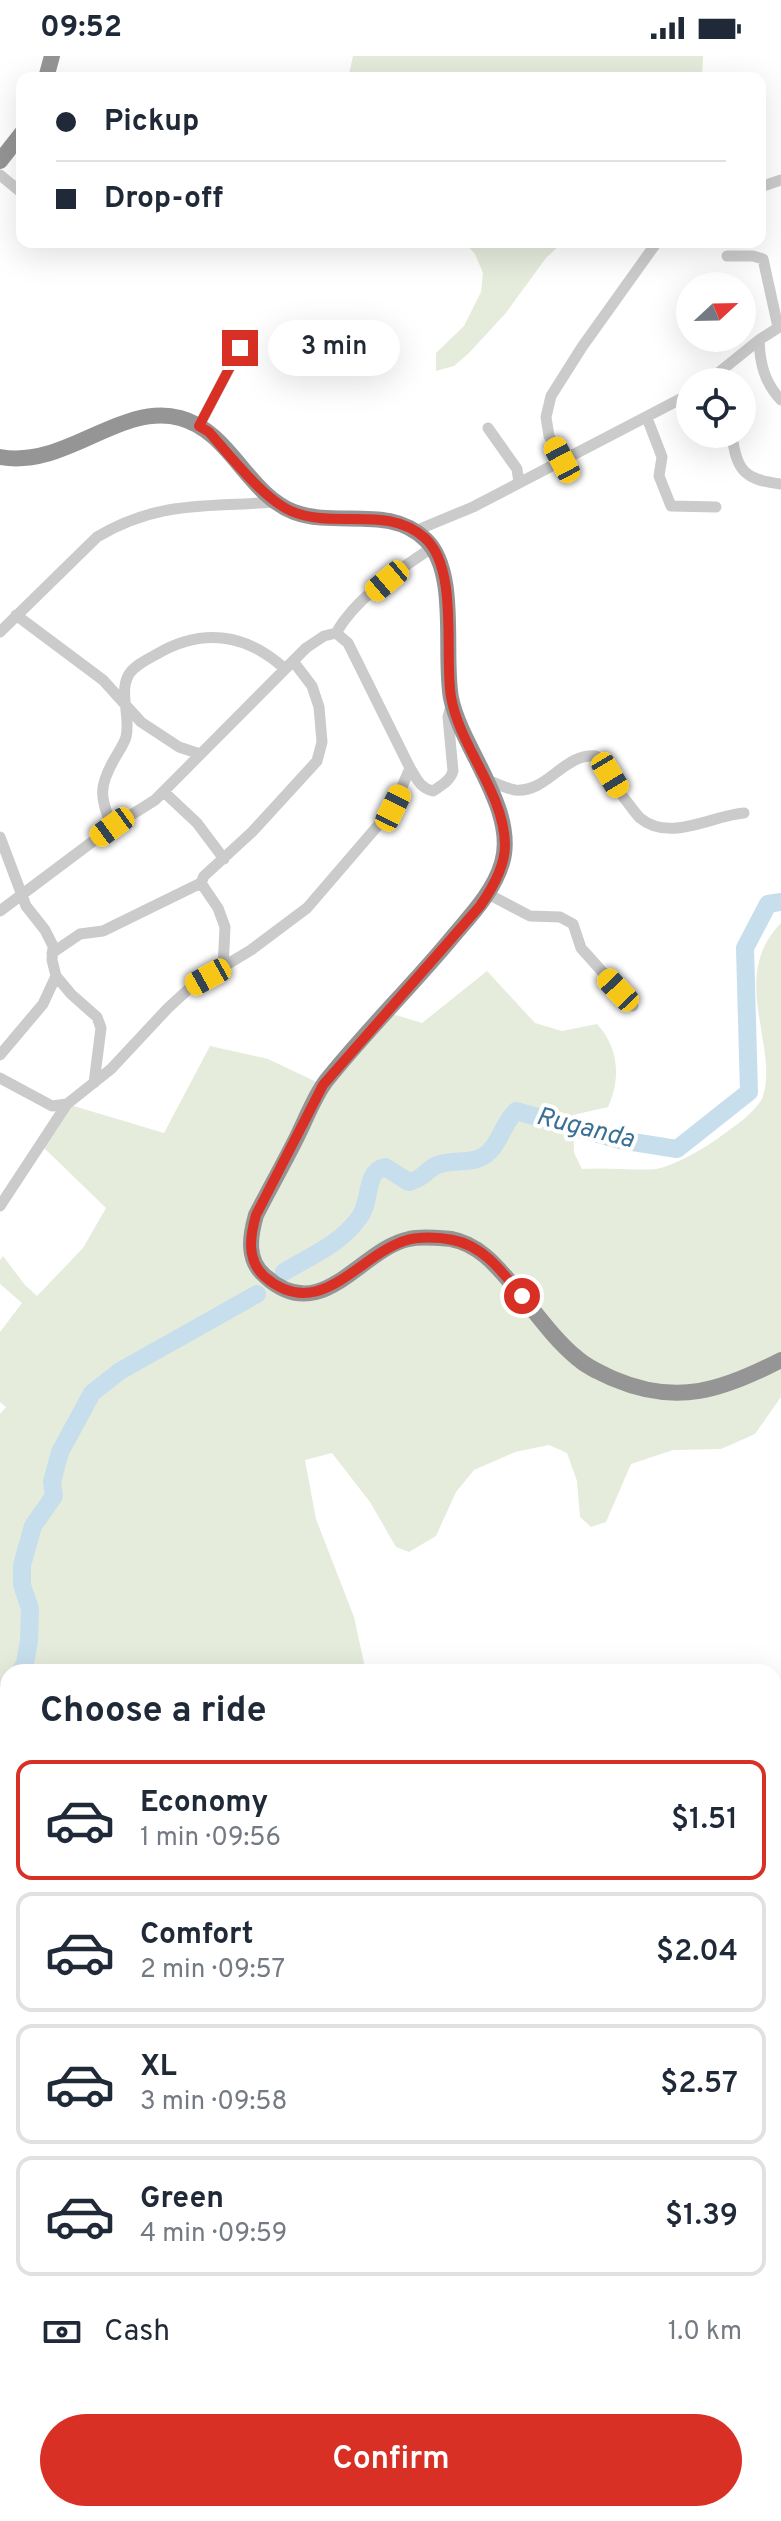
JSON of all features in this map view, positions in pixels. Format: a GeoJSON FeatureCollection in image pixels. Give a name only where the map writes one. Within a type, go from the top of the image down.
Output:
{"type":"FeatureCollection","features":[{"type":"Feature","properties":{"kind":"highway"},"geometry":{"type":"LineString","coordinates":[[0,161],[16,141]]}},
{"type":"Feature","properties":{"kind":"highway"},"geometry":{"type":"LineString","coordinates":[[0,457],[28,458],[66,450],[120,425],[146,418],[179,418],[209,432],[273,502],[312,517],[379,519],[415,531],[433,547],[445,579],[452,701],[502,822],[505,847],[502,864],[488,894],[323,1085],[256,1215],[251,1234],[252,1257],[261,1273],[278,1288],[309,1293],[347,1278],[390,1246],[409,1239],[454,1240],[475,1248],[496,1264],[577,1359],[595,1371],[631,1386],[659,1393],[709,1390],[746,1378],[781,1360]]}},
{"type":"Feature","properties":{"kind":"street"},"geometry":{"type":"LineString","coordinates":[[0,175],[16,188]]}},
{"type":"Feature","properties":{"kind":"street"},"geometry":{"type":"LineString","coordinates":[[562,460],[549,436],[546,417],[551,396],[653,248]]}},
{"type":"Feature","properties":{"kind":"street"},"geometry":{"type":"LineString","coordinates":[[724,368],[779,326],[763,259],[727,256]]}},
{"type":"Feature","properties":{"kind":"street"},"geometry":{"type":"LineString","coordinates":[[759,340],[761,367],[766,380],[781,400]]}},
{"type":"Feature","properties":{"kind":"street"},"geometry":{"type":"LineString","coordinates":[[199,426],[240,348]]}},
{"type":"Feature","properties":{"kind":"street"},"geometry":{"type":"LineString","coordinates":[[415,531],[473,507],[676,402]]}},
{"type":"Feature","properties":{"kind":"street"},"geometry":{"type":"LineString","coordinates":[[647,418],[662,457],[659,476],[671,506],[716,507]]}},
{"type":"Feature","properties":{"kind":"street"},"geometry":{"type":"LineString","coordinates":[[488,428],[517,469],[519,483]]}},
{"type":"Feature","properties":{"kind":"street"},"geometry":{"type":"LineString","coordinates":[[736,448],[741,468],[749,477],[781,484]]}},
{"type":"Feature","properties":{"kind":"street"},"geometry":{"type":"LineString","coordinates":[[0,632],[97,537],[113,527],[151,512],[176,508],[273,502]]}},
{"type":"Feature","properties":{"kind":"street"},"geometry":{"type":"LineString","coordinates":[[0,911],[164,792],[289,665],[324,636],[336,633],[346,615],[433,547]]}},
{"type":"Feature","properties":{"kind":"street"},"geometry":{"type":"LineString","coordinates":[[16,615],[103,680],[149,728],[179,747],[200,754]]}},
{"type":"Feature","properties":{"kind":"street"},"geometry":{"type":"LineString","coordinates":[[336,633],[348,643],[421,786],[433,791],[451,779],[453,762],[448,717],[452,701]]}},
{"type":"Feature","properties":{"kind":"street"},"geometry":{"type":"LineString","coordinates":[[52,953],[80,934],[103,931],[201,883],[204,876],[305,777],[317,761],[322,742],[319,707],[312,686],[289,665],[256,646],[212,636],[191,638],[165,649],[135,668],[128,676],[125,741],[104,777],[101,791],[112,827]]}},
{"type":"Feature","properties":{"kind":"street"},"geometry":{"type":"LineString","coordinates":[[484,779],[513,790],[523,789],[546,780],[581,756],[596,756],[640,818],[656,825],[689,828],[726,814],[744,813]]}},
{"type":"Feature","properties":{"kind":"street"},"geometry":{"type":"LineString","coordinates":[[0,1206],[67,1104],[111,1069],[193,985],[223,969],[307,908],[393,808],[410,768]]}},
{"type":"Feature","properties":{"kind":"street"},"geometry":{"type":"LineString","coordinates":[[164,792],[197,823],[224,859]]}},
{"type":"Feature","properties":{"kind":"street"},"geometry":{"type":"LineString","coordinates":[[0,837],[26,906],[53,946],[56,976],[97,1017],[101,1028],[94,1083]]}},
{"type":"Feature","properties":{"kind":"street"},"geometry":{"type":"LineString","coordinates":[[201,883],[218,908],[225,927],[223,969]]}},
{"type":"Feature","properties":{"kind":"street"},"geometry":{"type":"LineString","coordinates":[[488,894],[530,916],[560,917],[573,924],[581,948],[633,1006]]}},
{"type":"Feature","properties":{"kind":"street"},"geometry":{"type":"LineString","coordinates":[[0,1055],[43,1004],[56,976]]}},
{"type":"Feature","properties":{"kind":"street"},"geometry":{"type":"LineString","coordinates":[[0,1078],[52,1106],[67,1104]]}},
{"type":"Feature","properties":{"kind":"green space"},"geometry":{"type":"Polygon","coordinates":[[[353,56],[703,56],[702,72],[349,72],[353,56]]]}},
{"type":"Feature","properties":{"kind":"green space"},"geometry":{"type":"Polygon","coordinates":[[[470,248],[557,248],[505,314],[468,354],[454,366],[436,371],[436,353],[464,326],[481,292],[483,273],[470,248]]]}},
{"type":"Feature","properties":{"kind":"green space"},"geometry":{"type":"Polygon","coordinates":[[[781,923],[781,1397],[755,1434],[721,1449],[673,1450],[631,1464],[606,1522],[591,1527],[580,1517],[577,1481],[567,1453],[549,1445],[515,1452],[474,1470],[456,1492],[436,1536],[409,1552],[396,1547],[370,1502],[332,1453],[305,1460],[316,1519],[354,1617],[364,1664],[0,1664],[0,1414],[6,1407],[0,1402],[0,1332],[22,1303],[0,1284],[0,1260],[3,1256],[37,1296],[83,1248],[106,1208],[41,1145],[67,1104],[164,1133],[210,1046],[268,1059],[323,1085],[386,1012],[422,1023],[487,971],[535,1023],[562,1031],[597,1024],[610,1043],[616,1075],[608,1107],[573,1115],[574,1153],[582,1169],[656,1169],[690,1156],[715,1140],[749,1115],[762,1099],[766,1079],[765,1058],[756,989],[765,944],[781,923]]]}},
{"type":"Feature","properties":{"kind":"waterway","name":"Ruganda"},"geometry":{"type":"LineString","coordinates":[[284,1272],[324,1249],[351,1227],[363,1211],[371,1181],[378,1170],[385,1167],[409,1182],[442,1163],[483,1157],[516,1111],[620,1140],[677,1149],[749,1092],[745,948],[768,904],[781,902]]}},
{"type":"Feature","properties":{"kind":"waterway","name":"Ruganda"},"geometry":{"type":"LineString","coordinates":[[24,1664],[30,1609],[22,1585],[22,1565],[33,1526],[54,1496],[52,1482],[60,1452],[92,1393],[120,1371],[257,1294]]}},
{"type":"Feature","properties":{"kind":"route"},"geometry":{"type":"LineString","coordinates":[[240,348],[199,426],[209,432],[273,502],[312,517],[379,519],[404,525],[433,547],[445,579],[452,701],[493,797],[502,822],[505,847],[502,864],[480,906],[323,1085],[256,1215],[251,1234],[252,1257],[261,1273],[278,1288],[309,1293],[347,1278],[390,1246],[409,1239],[454,1240],[475,1248],[496,1264],[522,1296]]}}]}
